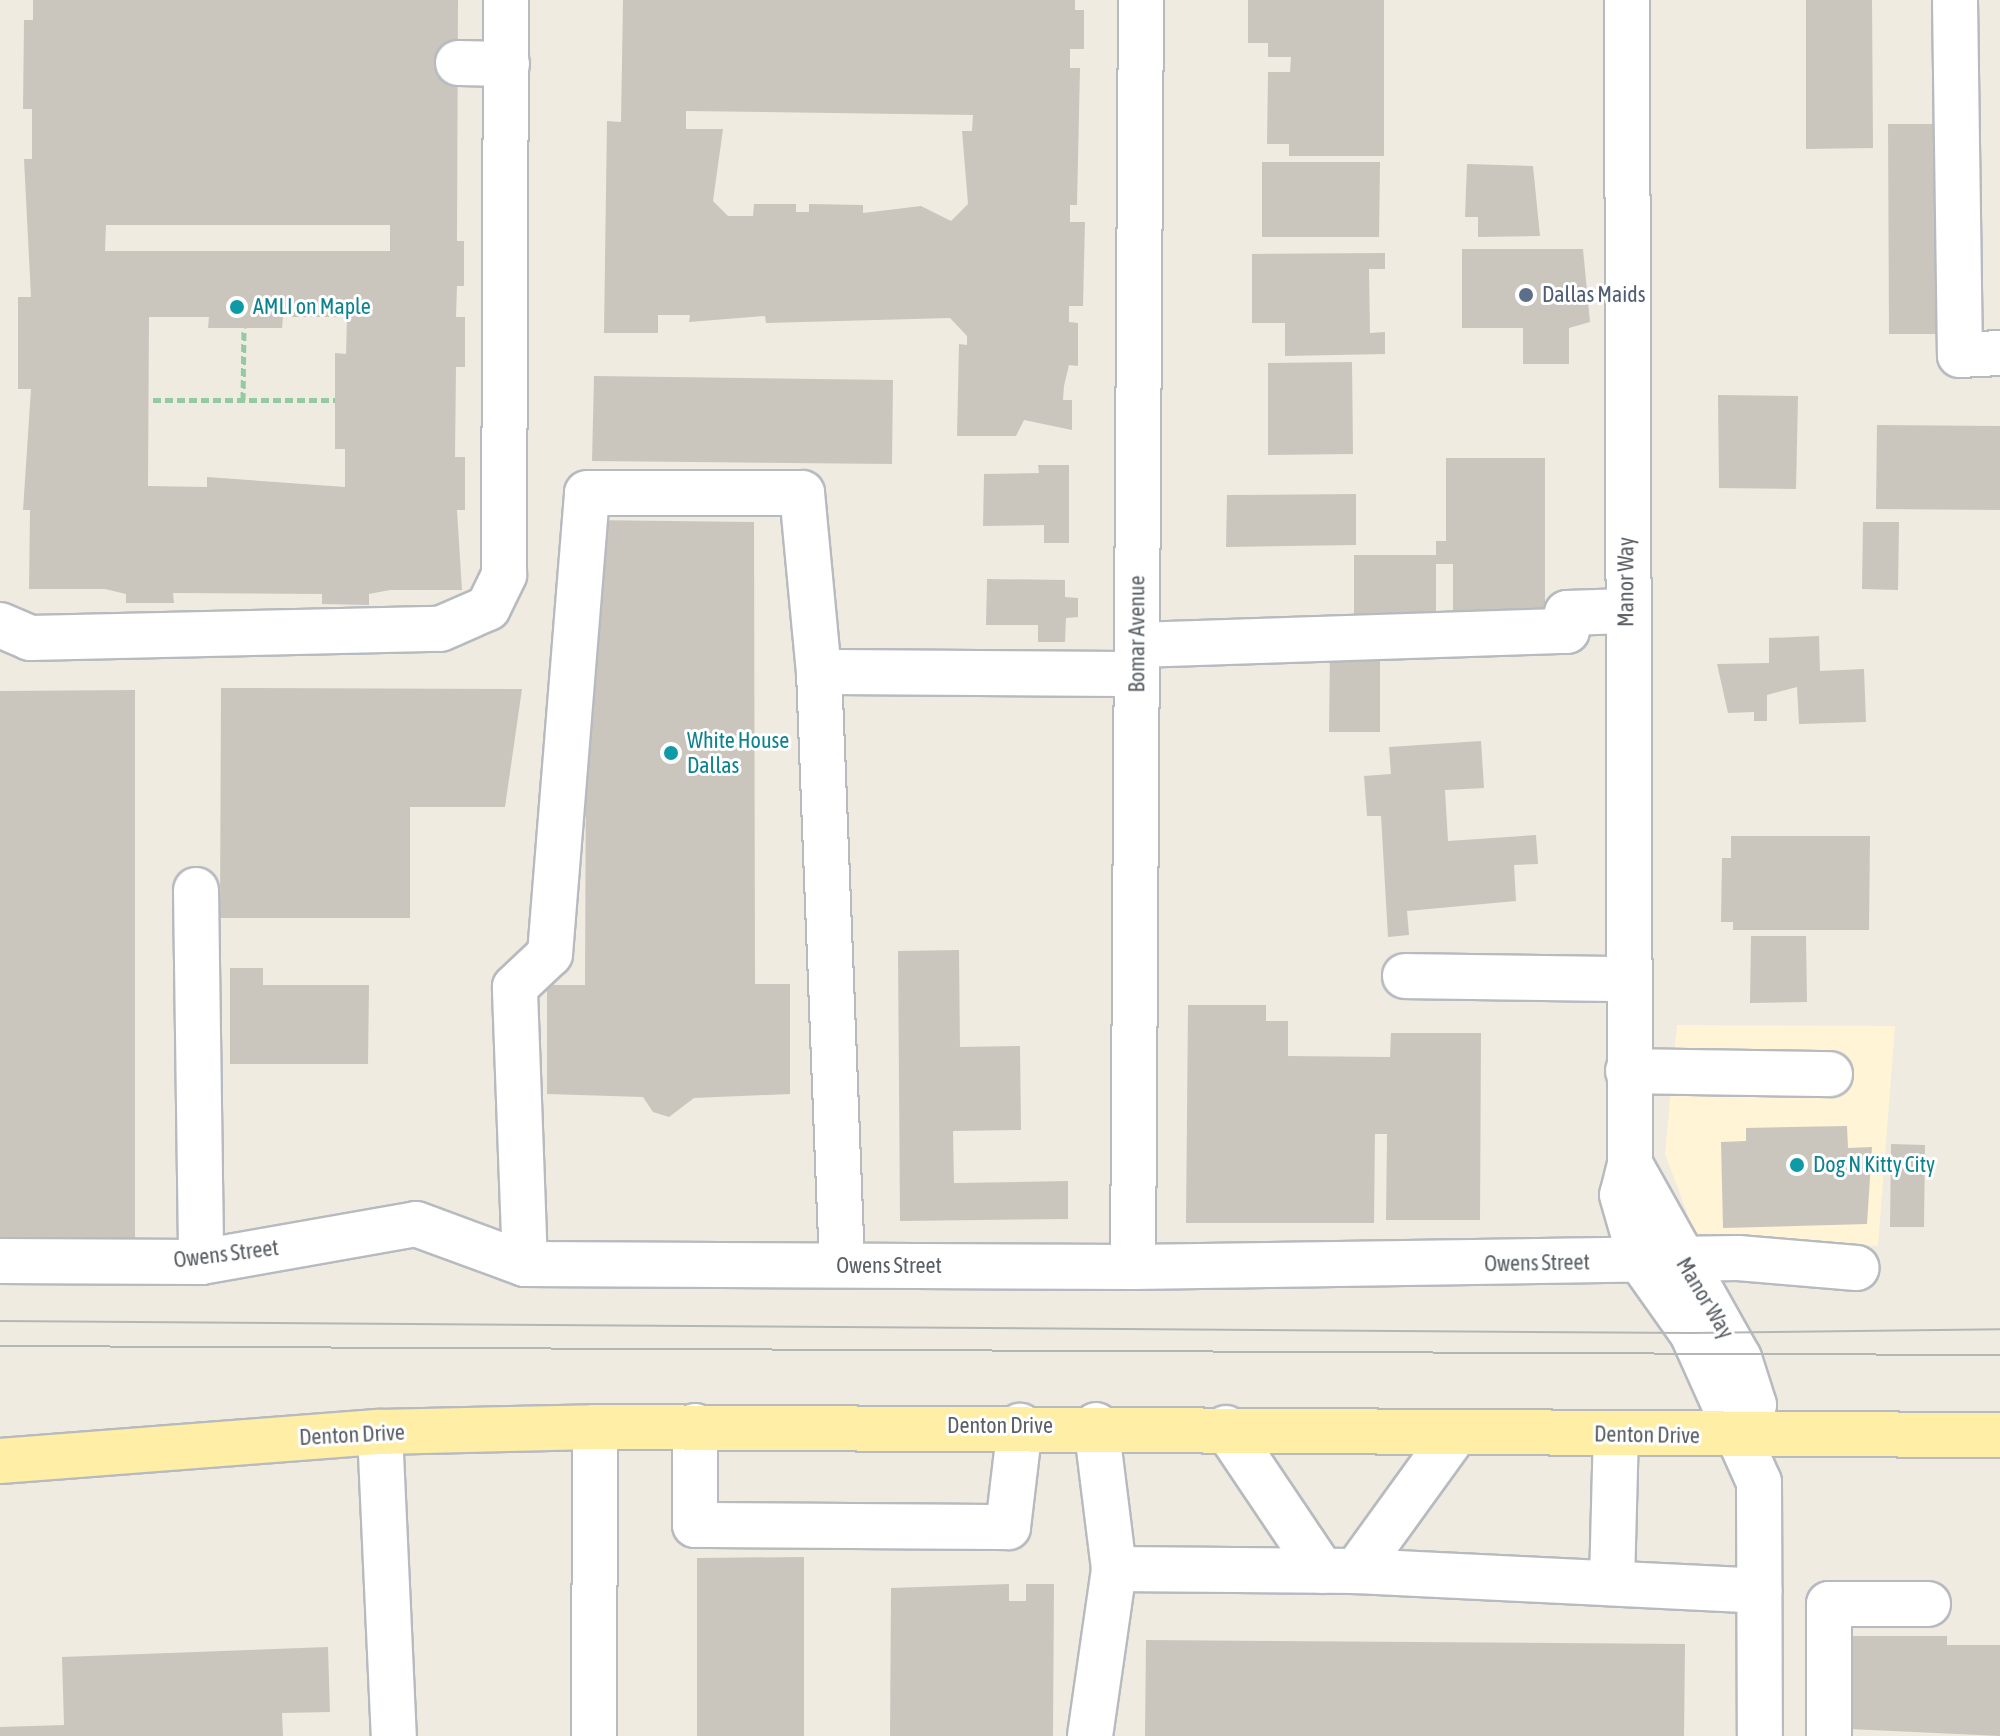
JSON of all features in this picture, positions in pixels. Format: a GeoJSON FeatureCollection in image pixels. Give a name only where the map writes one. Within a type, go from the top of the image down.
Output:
{"type":"FeatureCollection","features":[{"type":"Feature","properties":{"kind":"main road","name":"Denton Drive"},"geometry":{"type":"LineString","coordinates":[[0,1461],[380,1432],[595,1427],[1096,1425],[1742,1438],[2000,1435]]}},
{"type":"Feature","properties":{"kind":"street"},"geometry":{"type":"LineString","coordinates":[[0,625],[30,638],[440,629],[488,608],[504,575],[506,0]]}},
{"type":"Feature","properties":{"kind":"street","name":"Bomar Avenue"},"geometry":{"type":"LineString","coordinates":[[1133,1267],[1141,0]]}},
{"type":"Feature","properties":{"kind":"street","name":"Manor Way"},"geometry":{"type":"LineString","coordinates":[[1627,0],[1626,611],[1630,1164],[1622,1195],[1661,1260],[1721,1412],[1742,1438],[1759,1482],[1760,1728]]}},
{"type":"Feature","properties":{"kind":"street"},"geometry":{"type":"LineString","coordinates":[[1955,0],[1960,355],[2000,353]]}},
{"type":"Feature","properties":{"kind":"street"},"geometry":{"type":"LineString","coordinates":[[458,63],[507,64]]}},
{"type":"Feature","properties":{"kind":"street"},"geometry":{"type":"LineString","coordinates":[[525,1264],[515,987],[550,954],[587,493],[802,493],[819,672],[842,1265]]}},
{"type":"Feature","properties":{"kind":"street"},"geometry":{"type":"LineString","coordinates":[[819,672],[1137,660],[1567,631],[1567,613],[1626,611]]}},
{"type":"Feature","properties":{"kind":"street"},"geometry":{"type":"LineString","coordinates":[[196,890],[201,1262]]}},
{"type":"Feature","properties":{"kind":"street"},"geometry":{"type":"LineString","coordinates":[[1405,976],[1627,979]]}},
{"type":"Feature","properties":{"kind":"street"},"geometry":{"type":"LineString","coordinates":[[1628,1071],[1830,1074]]}},
{"type":"Feature","properties":{"kind":"street","name":"Owens Street"},"geometry":{"type":"LineString","coordinates":[[0,1261],[201,1262],[416,1224],[525,1264],[1133,1267],[1661,1260],[1857,1268]]}},
{"type":"Feature","properties":{"kind":"street","name":"Manor Way"},"geometry":{"type":"LineString","coordinates":[[1661,1260],[1723,1324],[1754,1405],[1742,1438]]}},
{"type":"Feature","properties":{"kind":"street"},"geometry":{"type":"LineString","coordinates":[[1723,1324],[1745,1295],[1787,1264]]}},
{"type":"Feature","properties":{"kind":"street"},"geometry":{"type":"LineString","coordinates":[[1090,1736],[1114,1569],[1096,1425]]}},
{"type":"Feature","properties":{"kind":"street"},"geometry":{"type":"LineString","coordinates":[[695,1426],[695,1525],[1008,1527],[1020,1426]]}},
{"type":"Feature","properties":{"kind":"street"},"geometry":{"type":"LineString","coordinates":[[594,1736],[595,1427]]}},
{"type":"Feature","properties":{"kind":"street"},"geometry":{"type":"LineString","coordinates":[[1226,1428],[1339,1571]]}},
{"type":"Feature","properties":{"kind":"street"},"geometry":{"type":"LineString","coordinates":[[380,1432],[394,1736]]}},
{"type":"Feature","properties":{"kind":"street"},"geometry":{"type":"LineString","coordinates":[[1339,1571],[1456,1433]]}},
{"type":"Feature","properties":{"kind":"street"},"geometry":{"type":"LineString","coordinates":[[1612,1583],[1616,1434]]}},
{"type":"Feature","properties":{"kind":"street"},"geometry":{"type":"LineString","coordinates":[[1114,1569],[1339,1571],[1612,1583],[1829,1604],[1928,1604]]}},
{"type":"Feature","properties":{"kind":"street"},"geometry":{"type":"LineString","coordinates":[[1760,1728],[1829,1728],[1829,1604]]}},
{"type":"Feature","properties":{"kind":"path"},"geometry":{"type":"LineString","coordinates":[[243,400],[244,328]]}},
{"type":"Feature","properties":{"kind":"path"},"geometry":{"type":"LineString","coordinates":[[153,400],[335,400]]}},
{"type":"Feature","properties":{"kind":"shaded area"},"geometry":{"type":"Polygon","coordinates":[[[1677,1025],[1895,1026],[1878,1246],[1695,1234],[1665,1154],[1677,1025]]]}},
{"type":"Feature","properties":{"kind":"building","name":"AMLI on Maple"},"geometry":{"type":"Polygon","coordinates":[[[33,0],[458,0],[457,241],[464,241],[464,286],[457,286],[456,317],[465,317],[465,367],[456,367],[455,457],[465,457],[465,510],[457,510],[462,590],[390,590],[369,594],[369,605],[322,604],[322,594],[173,593],[174,603],[126,603],[126,594],[105,589],[29,589],[30,510],[23,510],[31,389],[18,389],[18,297],[31,297],[24,159],[32,159],[32,109],[23,109],[24,20],[33,20],[33,0]],[[106,225],[105,251],[390,251],[390,225],[106,225]],[[149,317],[148,486],[207,487],[207,477],[345,487],[345,449],[335,449],[335,353],[346,354],[347,317],[283,317],[282,328],[208,328],[209,317],[149,317]]]}},
{"type":"Feature","properties":{"kind":"building"},"geometry":{"type":"Polygon","coordinates":[[[623,0],[1075,0],[1075,10],[1084,10],[1084,49],[1070,49],[1070,68],[1080,68],[1077,205],[1070,205],[1070,222],[1085,222],[1083,306],[1069,306],[1069,322],[1078,323],[1078,366],[1069,365],[1063,400],[1072,400],[1072,430],[1024,420],[1016,436],[957,436],[959,344],[967,345],[967,336],[950,318],[766,323],[765,316],[689,322],[690,315],[658,315],[658,333],[604,333],[607,121],[621,122],[623,0]],[[686,111],[686,129],[723,129],[713,201],[728,216],[753,216],[754,204],[796,204],[796,212],[809,212],[809,204],[863,205],[863,213],[921,206],[951,221],[968,204],[962,131],[972,131],[973,115],[686,111]]]}},
{"type":"Feature","properties":{"kind":"building"},"geometry":{"type":"Polygon","coordinates":[[[1248,0],[1384,0],[1384,156],[1289,156],[1289,144],[1267,144],[1268,72],[1290,72],[1291,57],[1268,57],[1268,43],[1248,43],[1248,0]]]}},
{"type":"Feature","properties":{"kind":"building"},"geometry":{"type":"Polygon","coordinates":[[[1806,0],[1872,0],[1873,148],[1806,149],[1806,0]]]}},
{"type":"Feature","properties":{"kind":"building"},"geometry":{"type":"Polygon","coordinates":[[[1888,124],[1950,124],[1950,334],[1889,334],[1888,124]]]}},
{"type":"Feature","properties":{"kind":"building"},"geometry":{"type":"Polygon","coordinates":[[[1262,162],[1380,162],[1379,237],[1262,237],[1262,162]]]}},
{"type":"Feature","properties":{"kind":"building"},"geometry":{"type":"Polygon","coordinates":[[[1467,164],[1533,166],[1540,236],[1478,237],[1478,217],[1465,217],[1467,164]]]}},
{"type":"Feature","properties":{"kind":"building","name":"Dallas Maids"},"geometry":{"type":"Polygon","coordinates":[[[1462,249],[1583,249],[1590,322],[1569,328],[1569,364],[1523,364],[1523,328],[1462,328],[1462,249]]]}},
{"type":"Feature","properties":{"kind":"building"},"geometry":{"type":"Polygon","coordinates":[[[1385,253],[1385,269],[1369,269],[1370,333],[1385,332],[1385,354],[1285,356],[1285,323],[1252,323],[1252,254],[1385,253]]]}},
{"type":"Feature","properties":{"kind":"building"},"geometry":{"type":"Polygon","coordinates":[[[1352,362],[1353,454],[1268,455],[1268,363],[1352,362]]]}},
{"type":"Feature","properties":{"kind":"building"},"geometry":{"type":"Polygon","coordinates":[[[594,376],[893,380],[892,464],[592,461],[594,376]]]}},
{"type":"Feature","properties":{"kind":"building"},"geometry":{"type":"Polygon","coordinates":[[[1718,395],[1798,396],[1796,489],[1719,488],[1718,395]]]}},
{"type":"Feature","properties":{"kind":"building"},"geometry":{"type":"Polygon","coordinates":[[[1877,425],[2000,426],[2000,510],[1876,509],[1877,425]]]}},
{"type":"Feature","properties":{"kind":"building"},"geometry":{"type":"Polygon","coordinates":[[[1446,458],[1545,458],[1545,621],[1453,621],[1453,564],[1436,564],[1436,623],[1354,623],[1354,555],[1436,555],[1436,541],[1446,541],[1446,458]]]}},
{"type":"Feature","properties":{"kind":"building"},"geometry":{"type":"Polygon","coordinates":[[[1038,465],[1069,465],[1069,543],[1044,543],[1044,525],[983,526],[984,474],[1039,473],[1038,465]]]}},
{"type":"Feature","properties":{"kind":"building"},"geometry":{"type":"Polygon","coordinates":[[[1356,494],[1356,545],[1226,547],[1227,495],[1356,494]]]}},
{"type":"Feature","properties":{"kind":"building","name":"White House Dallas"},"geometry":{"type":"Polygon","coordinates":[[[587,520],[754,522],[755,984],[790,984],[790,1094],[694,1098],[669,1117],[653,1112],[643,1097],[547,1094],[547,985],[585,985],[587,520]]]}},
{"type":"Feature","properties":{"kind":"building"},"geometry":{"type":"Polygon","coordinates":[[[1863,522],[1899,522],[1898,590],[1862,589],[1863,522]]]}},
{"type":"Feature","properties":{"kind":"building"},"geometry":{"type":"Polygon","coordinates":[[[987,579],[1065,580],[1065,597],[1078,598],[1078,617],[1066,618],[1065,642],[1038,642],[1038,625],[986,625],[987,579]]]}},
{"type":"Feature","properties":{"kind":"building"},"geometry":{"type":"Polygon","coordinates":[[[1819,636],[1820,671],[1864,669],[1866,722],[1799,724],[1797,687],[1767,695],[1767,721],[1754,721],[1754,712],[1728,713],[1717,664],[1769,663],[1769,638],[1819,636]]]}},
{"type":"Feature","properties":{"kind":"building"},"geometry":{"type":"Polygon","coordinates":[[[1330,650],[1380,650],[1380,732],[1329,732],[1330,650]]]}},
{"type":"Feature","properties":{"kind":"building"},"geometry":{"type":"Polygon","coordinates":[[[221,688],[522,689],[505,807],[410,807],[410,918],[220,918],[221,688]]]}},
{"type":"Feature","properties":{"kind":"building"},"geometry":{"type":"Polygon","coordinates":[[[135,690],[135,1238],[0,1239],[0,691],[135,690]]]}},
{"type":"Feature","properties":{"kind":"building"},"geometry":{"type":"Polygon","coordinates":[[[1481,741],[1484,788],[1445,790],[1448,841],[1536,835],[1538,864],[1514,865],[1516,901],[1407,911],[1409,935],[1388,937],[1381,816],[1367,816],[1364,776],[1391,774],[1389,747],[1481,741]]]}},
{"type":"Feature","properties":{"kind":"building"},"geometry":{"type":"Polygon","coordinates":[[[1731,836],[1870,836],[1869,930],[1733,930],[1733,922],[1721,922],[1722,858],[1731,858],[1731,836]]]}},
{"type":"Feature","properties":{"kind":"building"},"geometry":{"type":"Polygon","coordinates":[[[1751,936],[1806,936],[1807,1002],[1750,1003],[1751,936]]]}},
{"type":"Feature","properties":{"kind":"building"},"geometry":{"type":"Polygon","coordinates":[[[959,950],[960,1047],[1020,1046],[1021,1130],[953,1131],[954,1183],[1068,1181],[1068,1219],[900,1221],[898,951],[959,950]]]}},
{"type":"Feature","properties":{"kind":"building"},"geometry":{"type":"Polygon","coordinates":[[[230,968],[263,968],[263,985],[369,985],[368,1064],[230,1064],[230,968]]]}},
{"type":"Feature","properties":{"kind":"building"},"geometry":{"type":"Polygon","coordinates":[[[1188,1005],[1266,1005],[1266,1021],[1288,1021],[1288,1056],[1390,1057],[1391,1033],[1481,1033],[1480,1220],[1386,1220],[1387,1134],[1375,1134],[1374,1223],[1186,1223],[1188,1005]]]}},
{"type":"Feature","properties":{"kind":"building","name":"Dog N Kitty City"},"geometry":{"type":"Polygon","coordinates":[[[1847,1126],[1848,1148],[1872,1147],[1867,1224],[1723,1228],[1721,1142],[1746,1141],[1746,1128],[1847,1126]]]}},
{"type":"Feature","properties":{"kind":"building"},"geometry":{"type":"Polygon","coordinates":[[[1891,1144],[1925,1145],[1924,1227],[1890,1227],[1891,1144]]]}},
{"type":"Feature","properties":{"kind":"building"},"geometry":{"type":"Polygon","coordinates":[[[804,1557],[804,1736],[697,1736],[697,1558],[804,1557]]]}},
{"type":"Feature","properties":{"kind":"building"},"geometry":{"type":"Polygon","coordinates":[[[1009,1584],[1009,1601],[1026,1601],[1026,1584],[1054,1584],[1053,1736],[890,1736],[891,1588],[1009,1584]]]}},
{"type":"Feature","properties":{"kind":"building"},"geometry":{"type":"Polygon","coordinates":[[[1850,1636],[1947,1636],[1947,1645],[2000,1645],[2000,1736],[1849,1729],[1850,1636]]]}},
{"type":"Feature","properties":{"kind":"building"},"geometry":{"type":"Polygon","coordinates":[[[1146,1640],[1685,1644],[1684,1736],[1145,1736],[1146,1640]]]}},
{"type":"Feature","properties":{"kind":"building"},"geometry":{"type":"Polygon","coordinates":[[[328,1647],[330,1712],[282,1713],[283,1736],[0,1736],[0,1727],[64,1725],[62,1657],[328,1647]]]}},
{"type":"Feature","properties":{"kind":"tram line"},"geometry":{"type":"LineString","coordinates":[[0,1321],[1692,1333],[2000,1329]]}},
{"type":"Feature","properties":{"kind":"tram line"},"geometry":{"type":"LineString","coordinates":[[0,1346],[2000,1355]]}},
{"type":"Feature","properties":{"kind":"place","name":"Dallas Maids"},"geometry":{"type":"Point","coordinates":[1526,295]}},
{"type":"Feature","properties":{"kind":"place","name":"AMLI on Maple"},"geometry":{"type":"Point","coordinates":[237,307]}},
{"type":"Feature","properties":{"kind":"place","name":"White House Dallas"},"geometry":{"type":"Point","coordinates":[671,753]}},
{"type":"Feature","properties":{"kind":"place","name":"Dog N Kitty City"},"geometry":{"type":"Point","coordinates":[1797,1165]}}]}
